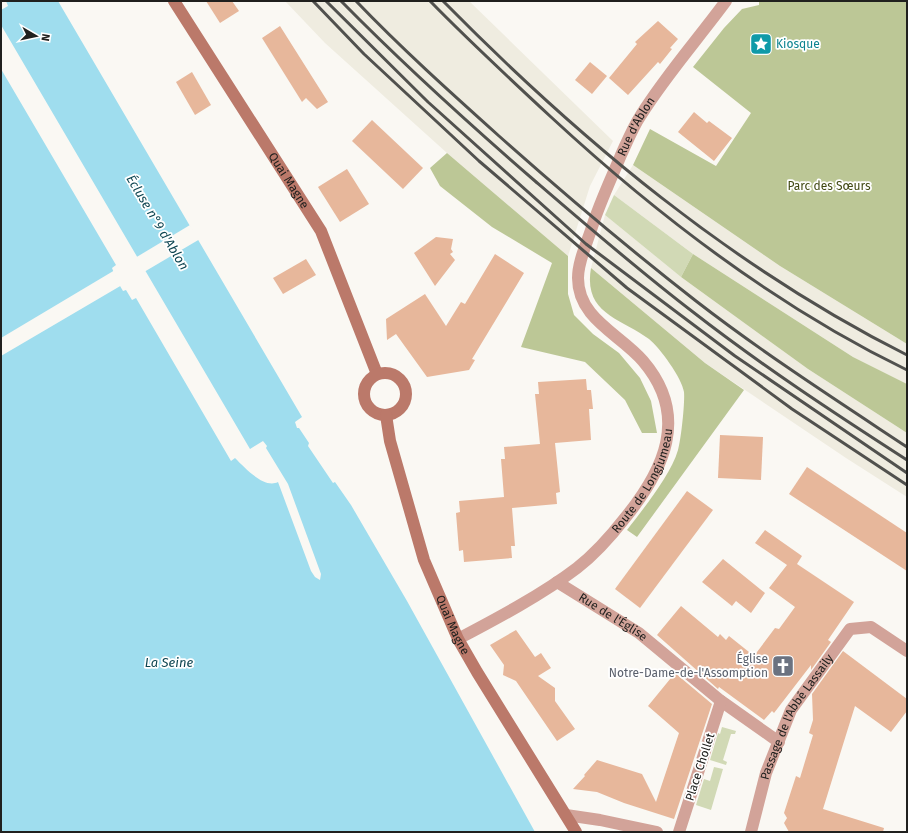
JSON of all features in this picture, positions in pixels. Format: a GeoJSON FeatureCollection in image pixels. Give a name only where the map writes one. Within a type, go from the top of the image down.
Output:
{"type":"FeatureCollection","features":[{"type":"Feature","properties":{"kind":"main road","name":"Quai Magne"},"geometry":{"type":"LineString","coordinates":[[174,1],[321,231],[376,374]]}},
{"type":"Feature","properties":{"kind":"main road"},"geometry":{"type":"LineString","coordinates":[[383,372],[395,375],[404,384],[406,390],[404,404],[399,409],[386,415],[373,412],[365,401],[364,395],[367,382],[376,374],[383,372]]}},
{"type":"Feature","properties":{"kind":"main road","name":"Quai Magne"},"geometry":{"type":"LineString","coordinates":[[386,415],[390,441],[424,560],[458,639],[576,832]]}},
{"type":"Feature","properties":{"kind":"street","name":"Rue d'Ablon"},"geometry":{"type":"LineString","coordinates":[[578,270],[600,203],[640,117],[657,91],[723,2]]}},
{"type":"Feature","properties":{"kind":"street","name":"Route de Longjumeau"},"geometry":{"type":"LineString","coordinates":[[458,639],[557,582],[578,567],[595,552],[613,534],[637,504],[656,474],[664,456],[668,434],[664,398],[653,375],[643,361],[626,344],[590,315],[583,302],[579,288],[578,270]]}},
{"type":"Feature","properties":{"kind":"street","name":"Rue de l'Église"},"geometry":{"type":"LineString","coordinates":[[557,582],[639,633],[721,701],[779,742]]}},
{"type":"Feature","properties":{"kind":"street","name":"Passage de l'Abbé Lassaily"},"geometry":{"type":"LineString","coordinates":[[751,832],[766,773],[791,710],[850,629],[871,627],[907,651]]}},
{"type":"Feature","properties":{"kind":"street","name":"Place Chollet"},"geometry":{"type":"LineString","coordinates":[[679,832],[721,701]]}},
{"type":"Feature","properties":{"kind":"street"},"geometry":{"type":"LineString","coordinates":[[566,815],[600,820],[658,832]]}},
{"type":"Feature","properties":{"kind":"shaded area"},"geometry":{"type":"Polygon","coordinates":[[[285,1],[469,1],[613,141],[590,186],[568,256],[447,153],[325,43],[285,1]]]}},
{"type":"Feature","properties":{"kind":"shaded area"},"geometry":{"type":"Polygon","coordinates":[[[633,165],[780,266],[907,344],[907,384],[853,357],[693,254],[614,195],[633,165]]]}},
{"type":"Feature","properties":{"kind":"shaded area"},"geometry":{"type":"Polygon","coordinates":[[[605,215],[681,277],[808,369],[907,433],[907,497],[846,458],[705,363],[591,268],[605,215]]]}},
{"type":"Feature","properties":{"kind":"green space","name":"Parc des Sœurs"},"geometry":{"type":"Polygon","coordinates":[[[759,1],[907,1],[907,344],[780,266],[633,165],[650,129],[716,166],[751,113],[693,67],[724,28],[742,9],[759,5],[759,1]]]}},
{"type":"Feature","properties":{"kind":"green space"},"geometry":{"type":"Polygon","coordinates":[[[447,153],[568,256],[568,294],[574,315],[593,334],[619,353],[640,378],[651,401],[657,433],[642,433],[625,400],[585,362],[521,347],[552,263],[492,227],[440,186],[430,168],[447,153]]]}},
{"type":"Feature","properties":{"kind":"green space"},"geometry":{"type":"Polygon","coordinates":[[[614,195],[693,254],[681,277],[605,215],[614,195]]]}},
{"type":"Feature","properties":{"kind":"green space"},"geometry":{"type":"Polygon","coordinates":[[[693,254],[853,357],[907,384],[907,433],[808,369],[681,277],[693,254]]]}},
{"type":"Feature","properties":{"kind":"green space"},"geometry":{"type":"Polygon","coordinates":[[[591,268],[705,363],[744,390],[637,537],[627,530],[663,481],[678,450],[684,404],[684,392],[675,371],[654,343],[606,313],[598,305],[593,296],[590,283],[591,268]]]}},
{"type":"Feature","properties":{"kind":"green space"},"geometry":{"type":"Polygon","coordinates":[[[722,727],[736,731],[735,734],[731,734],[723,760],[727,762],[726,765],[710,760],[718,733],[720,734],[722,727]]]}},
{"type":"Feature","properties":{"kind":"green space"},"geometry":{"type":"Polygon","coordinates":[[[714,767],[723,769],[711,810],[696,805],[704,779],[710,781],[714,767]]]}},
{"type":"Feature","properties":{"kind":"water","name":"La Seine"},"geometry":{"type":"Polygon","coordinates":[[[6,1],[58,1],[302,417],[295,422],[297,428],[299,428],[309,443],[308,446],[333,483],[335,482],[351,505],[407,601],[535,832],[1,832],[1,69],[116,265],[112,268],[123,291],[126,290],[132,300],[136,298],[231,461],[235,458],[249,472],[267,483],[278,482],[311,571],[315,577],[320,580],[321,574],[288,484],[266,448],[267,446],[263,441],[250,449],[1,25],[1,10],[8,6],[6,1]]]}},
{"type":"Feature","properties":{"kind":"pier"},"geometry":{"type":"Polygon","coordinates":[[[190,225],[200,239],[144,272],[135,258],[190,225]]]}},
{"type":"Feature","properties":{"kind":"pier"},"geometry":{"type":"Polygon","coordinates":[[[115,270],[115,274],[122,285],[1,356],[1,338],[115,270]]]}},
{"type":"Feature","properties":{"kind":"building"},"geometry":{"type":"Polygon","coordinates":[[[206,1],[232,1],[239,11],[220,23],[206,1]]]}},
{"type":"Feature","properties":{"kind":"building"},"geometry":{"type":"Polygon","coordinates":[[[658,21],[678,39],[670,48],[672,49],[660,64],[658,62],[628,95],[609,78],[637,44],[635,42],[658,21]]]}},
{"type":"Feature","properties":{"kind":"building"},"geometry":{"type":"Polygon","coordinates":[[[280,26],[328,102],[317,109],[306,98],[302,102],[262,38],[280,26]]]}},
{"type":"Feature","properties":{"kind":"building"},"geometry":{"type":"Polygon","coordinates":[[[590,62],[607,76],[592,94],[575,80],[590,62]]]}},
{"type":"Feature","properties":{"kind":"building"},"geometry":{"type":"Polygon","coordinates":[[[192,72],[211,105],[195,115],[176,82],[192,72]]]}},
{"type":"Feature","properties":{"kind":"building"},"geometry":{"type":"Polygon","coordinates":[[[694,112],[707,123],[709,121],[732,138],[714,161],[678,132],[694,112]]]}},
{"type":"Feature","properties":{"kind":"building"},"geometry":{"type":"Polygon","coordinates":[[[372,120],[423,168],[403,189],[352,141],[372,120]]]}},
{"type":"Feature","properties":{"kind":"building"},"geometry":{"type":"Polygon","coordinates":[[[347,169],[369,204],[340,222],[318,187],[347,169]]]}},
{"type":"Feature","properties":{"kind":"building"},"geometry":{"type":"Polygon","coordinates":[[[436,237],[453,239],[451,249],[453,252],[450,254],[455,260],[435,286],[414,253],[436,237]]]}},
{"type":"Feature","properties":{"kind":"building"},"geometry":{"type":"Polygon","coordinates":[[[495,254],[524,273],[472,359],[475,360],[469,370],[427,377],[396,334],[387,340],[386,319],[425,294],[446,326],[461,302],[465,304],[495,254]]]}},
{"type":"Feature","properties":{"kind":"building"},"geometry":{"type":"Polygon","coordinates":[[[306,259],[316,275],[283,294],[273,278],[306,259]]]}},
{"type":"Feature","properties":{"kind":"building"},"geometry":{"type":"Polygon","coordinates":[[[586,379],[587,390],[591,390],[593,409],[589,409],[591,440],[555,443],[560,492],[556,493],[557,504],[512,508],[515,546],[511,546],[512,558],[464,562],[463,550],[459,551],[456,513],[460,512],[459,501],[504,497],[501,459],[505,459],[504,447],[540,444],[535,394],[539,394],[538,382],[586,379]]]}},
{"type":"Feature","properties":{"kind":"building"},"geometry":{"type":"Polygon","coordinates":[[[720,435],[763,437],[761,480],[718,478],[720,435]]]}},
{"type":"Feature","properties":{"kind":"building"},"geometry":{"type":"Polygon","coordinates":[[[807,467],[907,533],[907,571],[789,494],[807,467]]]}},
{"type":"Feature","properties":{"kind":"building"},"geometry":{"type":"Polygon","coordinates":[[[687,491],[713,510],[640,608],[615,589],[687,491]]]}},
{"type":"Feature","properties":{"kind":"building"},"geometry":{"type":"Polygon","coordinates":[[[765,530],[802,556],[797,564],[854,602],[828,640],[831,642],[811,670],[811,665],[774,713],[772,711],[764,720],[719,687],[718,689],[657,635],[681,606],[718,637],[720,634],[726,640],[729,636],[754,656],[775,628],[779,629],[795,607],[769,588],[787,565],[755,543],[765,530]]]}},
{"type":"Feature","properties":{"kind":"building"},"geometry":{"type":"Polygon","coordinates":[[[723,559],[765,593],[751,613],[736,601],[732,606],[702,582],[723,559]]]}},
{"type":"Feature","properties":{"kind":"building"},"geometry":{"type":"Polygon","coordinates":[[[516,630],[535,657],[541,653],[551,668],[538,676],[555,688],[555,701],[575,729],[557,741],[516,681],[503,675],[504,665],[490,645],[516,630]]]}},
{"type":"Feature","properties":{"kind":"building"},"geometry":{"type":"Polygon","coordinates":[[[843,651],[907,699],[907,711],[891,732],[855,706],[823,809],[884,828],[883,832],[789,832],[784,823],[787,818],[784,813],[796,776],[800,778],[813,735],[809,733],[813,720],[812,694],[843,651]]]}},
{"type":"Feature","properties":{"kind":"building"},"geometry":{"type":"Polygon","coordinates":[[[675,673],[712,704],[674,819],[624,803],[597,792],[573,789],[597,760],[642,774],[656,802],[679,733],[648,706],[675,673]]]}},
{"type":"Feature","properties":{"kind":"railway"},"geometry":{"type":"LineString","coordinates":[[313,1],[364,54],[479,161],[627,288],[792,409],[907,485]]}},
{"type":"Feature","properties":{"kind":"railway"},"geometry":{"type":"LineString","coordinates":[[326,1],[428,102],[586,244],[735,356],[907,473]]}},
{"type":"Feature","properties":{"kind":"railway"},"geometry":{"type":"LineString","coordinates":[[341,1],[436,93],[485,137],[573,214],[652,280],[771,370],[907,460]]}},
{"type":"Feature","properties":{"kind":"railway"},"geometry":{"type":"LineString","coordinates":[[356,1],[408,53],[499,136],[646,261],[747,339],[907,447]]}},
{"type":"Feature","properties":{"kind":"railway"},"geometry":{"type":"LineString","coordinates":[[430,1],[551,117],[592,154],[676,224],[765,288],[858,345],[907,370]]}},
{"type":"Feature","properties":{"kind":"railway"},"geometry":{"type":"LineString","coordinates":[[443,1],[495,53],[549,103],[604,151],[661,197],[719,241],[780,282],[842,320],[907,355]]}},
{"type":"Feature","properties":{"kind":"place","name":"Kiosque"},"geometry":{"type":"Point","coordinates":[761,44]}},
{"type":"Feature","properties":{"kind":"place","name":"Église Notre-Dame-de-l'Assomption"},"geometry":{"type":"Point","coordinates":[783,666]}},
{"type":"Feature","properties":{"kind":"water label","name":"Écluse n°9 d'Ablon"},"geometry":{"type":"Point","coordinates":[158,222]}}]}
